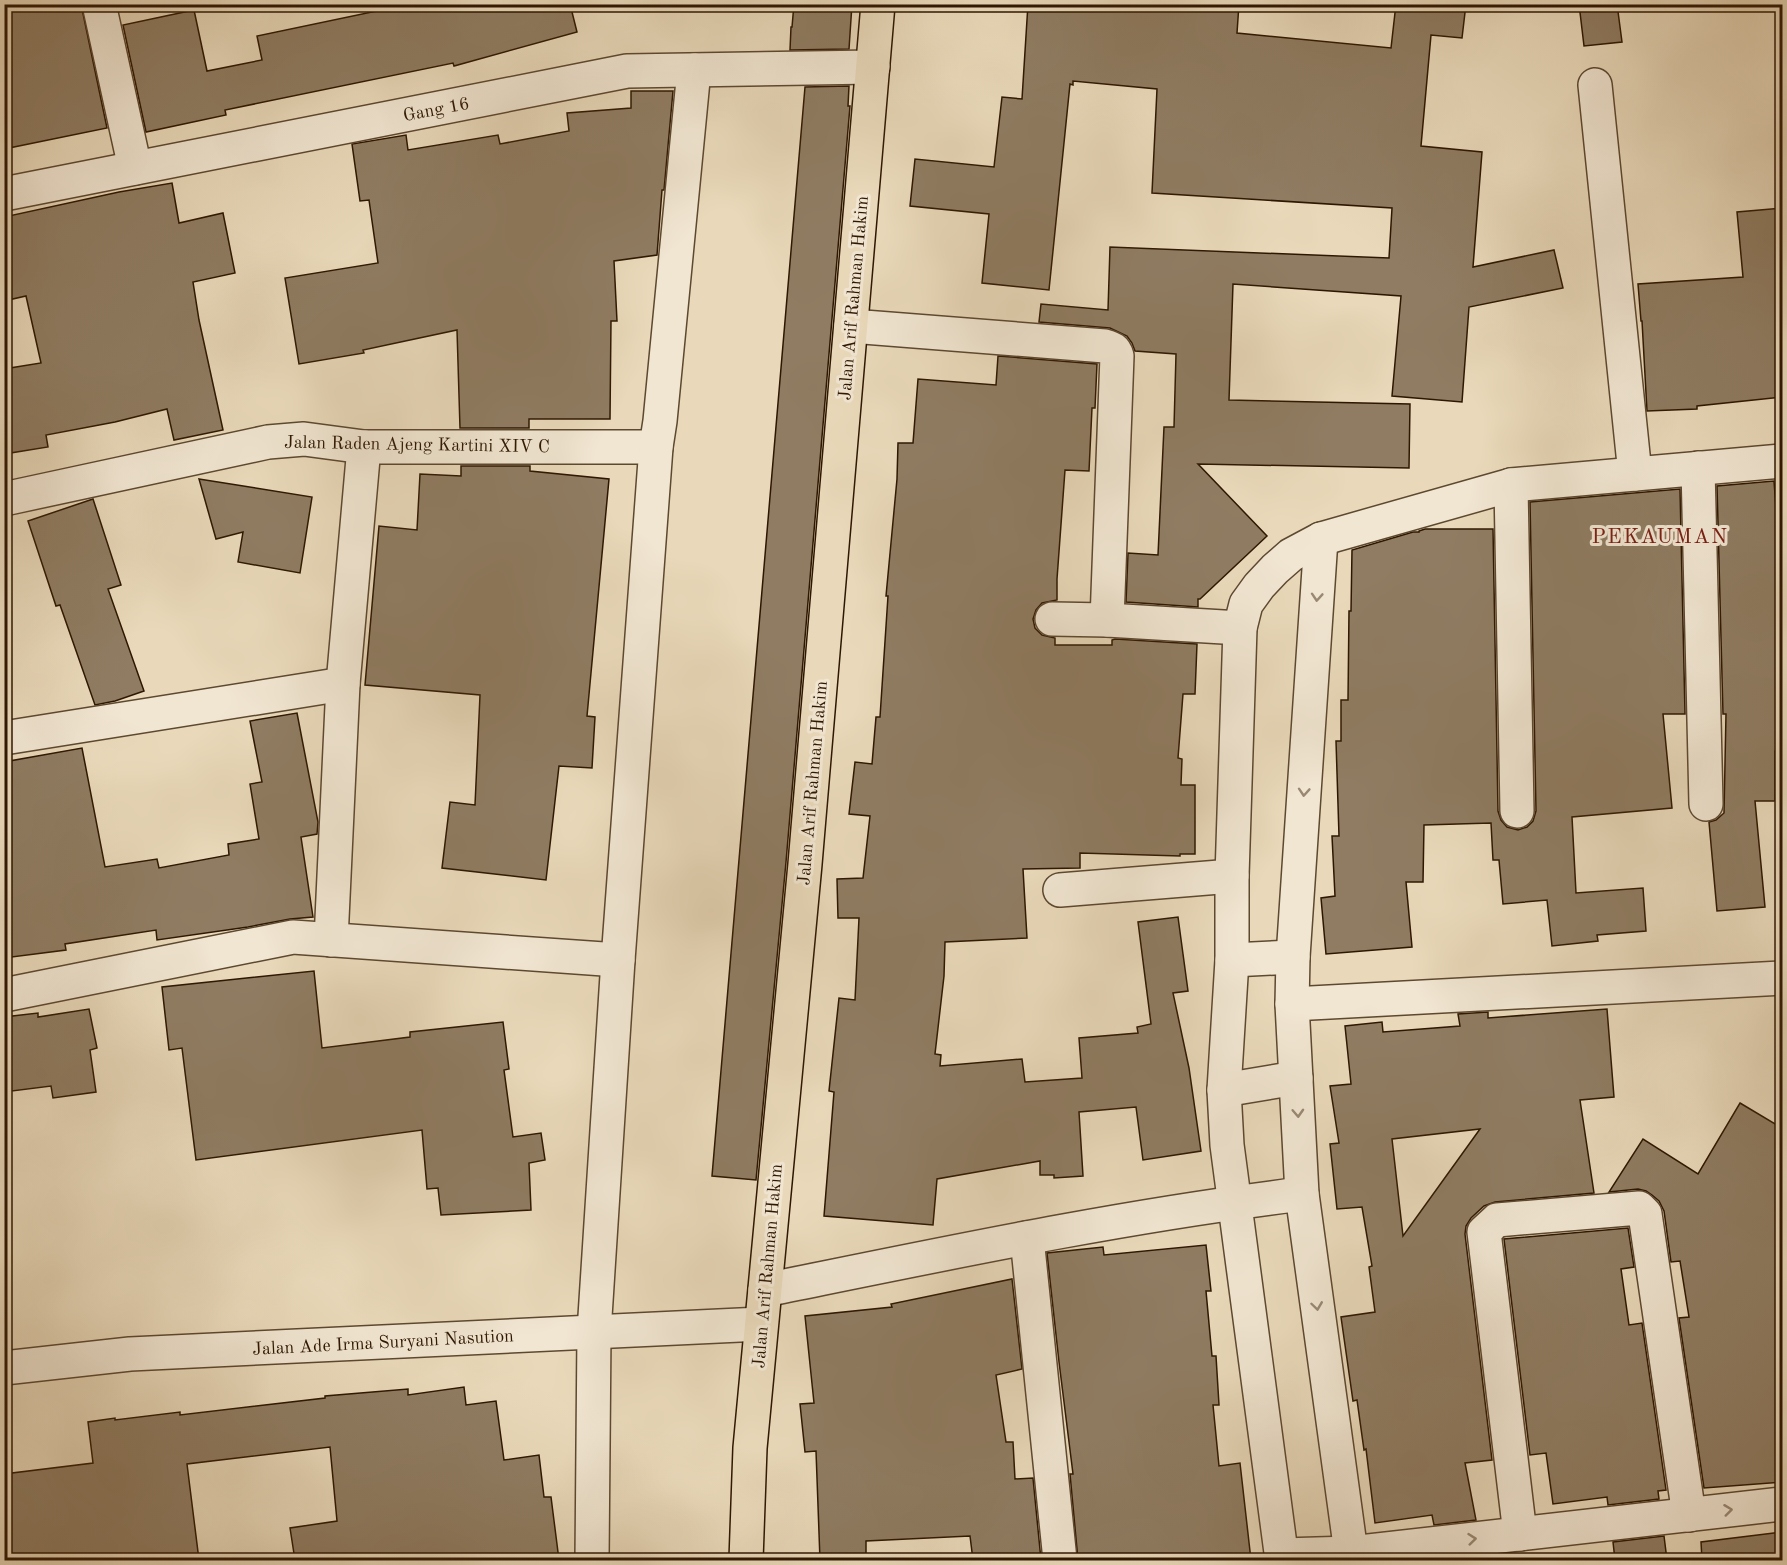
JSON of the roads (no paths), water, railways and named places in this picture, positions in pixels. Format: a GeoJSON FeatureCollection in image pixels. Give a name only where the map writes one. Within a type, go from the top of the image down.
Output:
{"type":"FeatureCollection","features":[{"type":"Feature","properties":{"kind":"main road","name":"Jalan Arif Rahman Hakim"},"geometry":{"type":"LineString","coordinates":[[746,1560],[750,1448],[807,841],[878,4]]}},
{"type":"Feature","properties":{"kind":"street"},"geometry":{"type":"LineString","coordinates":[[99,4],[135,168]]}},
{"type":"Feature","properties":{"kind":"street","name":"Gang 16"},"geometry":{"type":"LineString","coordinates":[[4,194],[627,71],[873,67]]}},
{"type":"Feature","properties":{"kind":"street"},"geometry":{"type":"LineString","coordinates":[[592,1560],[594,1332],[618,960],[656,447],[694,70]]}},
{"type":"Feature","properties":{"kind":"street"},"geometry":{"type":"LineString","coordinates":[[1595,85],[1635,474]]}},
{"type":"Feature","properties":{"kind":"street"},"geometry":{"type":"LineString","coordinates":[[851,326],[1112,348],[1117,356],[1107,620]]}},
{"type":"Feature","properties":{"kind":"street","name":"Jalan Raden Ajeng Kartini XIV C"},"geometry":{"type":"LineString","coordinates":[[4,499],[268,442],[304,439],[364,447],[656,447]]}},
{"type":"Feature","properties":{"kind":"street"},"geometry":{"type":"LineString","coordinates":[[331,940],[343,684],[364,447]]}},
{"type":"Feature","properties":{"kind":"street"},"geometry":{"type":"LineString","coordinates":[[1782,461],[1511,485],[1321,539],[1292,555],[1259,586],[1246,604],[1240,628],[1232,876],[1232,960],[1224,1090],[1227,1145],[1282,1558],[1352,1557],[1520,1534],[1782,1504]]}},
{"type":"Feature","properties":{"kind":"street"},"geometry":{"type":"LineString","coordinates":[[1698,468],[1706,804]]}},
{"type":"Feature","properties":{"kind":"street"},"geometry":{"type":"LineString","coordinates":[[1511,485],[1517,811]]}},
{"type":"Feature","properties":{"kind":"street"},"geometry":{"type":"LineString","coordinates":[[1321,539],[1293,957],[1292,1004],[1302,1194],[1352,1557]]}},
{"type":"Feature","properties":{"kind":"street"},"geometry":{"type":"LineString","coordinates":[[1052,619],[1240,628]]}},
{"type":"Feature","properties":{"kind":"street"},"geometry":{"type":"LineString","coordinates":[[4,738],[343,684]]}},
{"type":"Feature","properties":{"kind":"street"},"geometry":{"type":"LineString","coordinates":[[1060,890],[1232,876]]}},
{"type":"Feature","properties":{"kind":"street"},"geometry":{"type":"LineString","coordinates":[[4,995],[293,937],[618,960]]}},
{"type":"Feature","properties":{"kind":"street"},"geometry":{"type":"LineString","coordinates":[[1232,960],[1293,957]]}},
{"type":"Feature","properties":{"kind":"street"},"geometry":{"type":"LineString","coordinates":[[1292,1004],[1782,978]]}},
{"type":"Feature","properties":{"kind":"street"},"geometry":{"type":"LineString","coordinates":[[1224,1090],[1296,1077]]}},
{"type":"Feature","properties":{"kind":"street"},"geometry":{"type":"LineString","coordinates":[[765,1290],[1027,1238],[1236,1202],[1302,1194]]}},
{"type":"Feature","properties":{"kind":"street"},"geometry":{"type":"LineString","coordinates":[[1520,1534],[1484,1232],[1497,1220],[1639,1208],[1645,1214],[1689,1515]]}},
{"type":"Feature","properties":{"kind":"street"},"geometry":{"type":"LineString","coordinates":[[1027,1238],[1060,1560]]}},
{"type":"Feature","properties":{"kind":"street","name":"Jalan Ade Irma Suryani Nasution"},"geometry":{"type":"LineString","coordinates":[[4,1368],[130,1353],[761,1324]]}},
{"type":"Feature","properties":{"kind":"district","name":"PEKAUMAN"},"geometry":{"type":"Point","coordinates":[1660,536]}}]}
